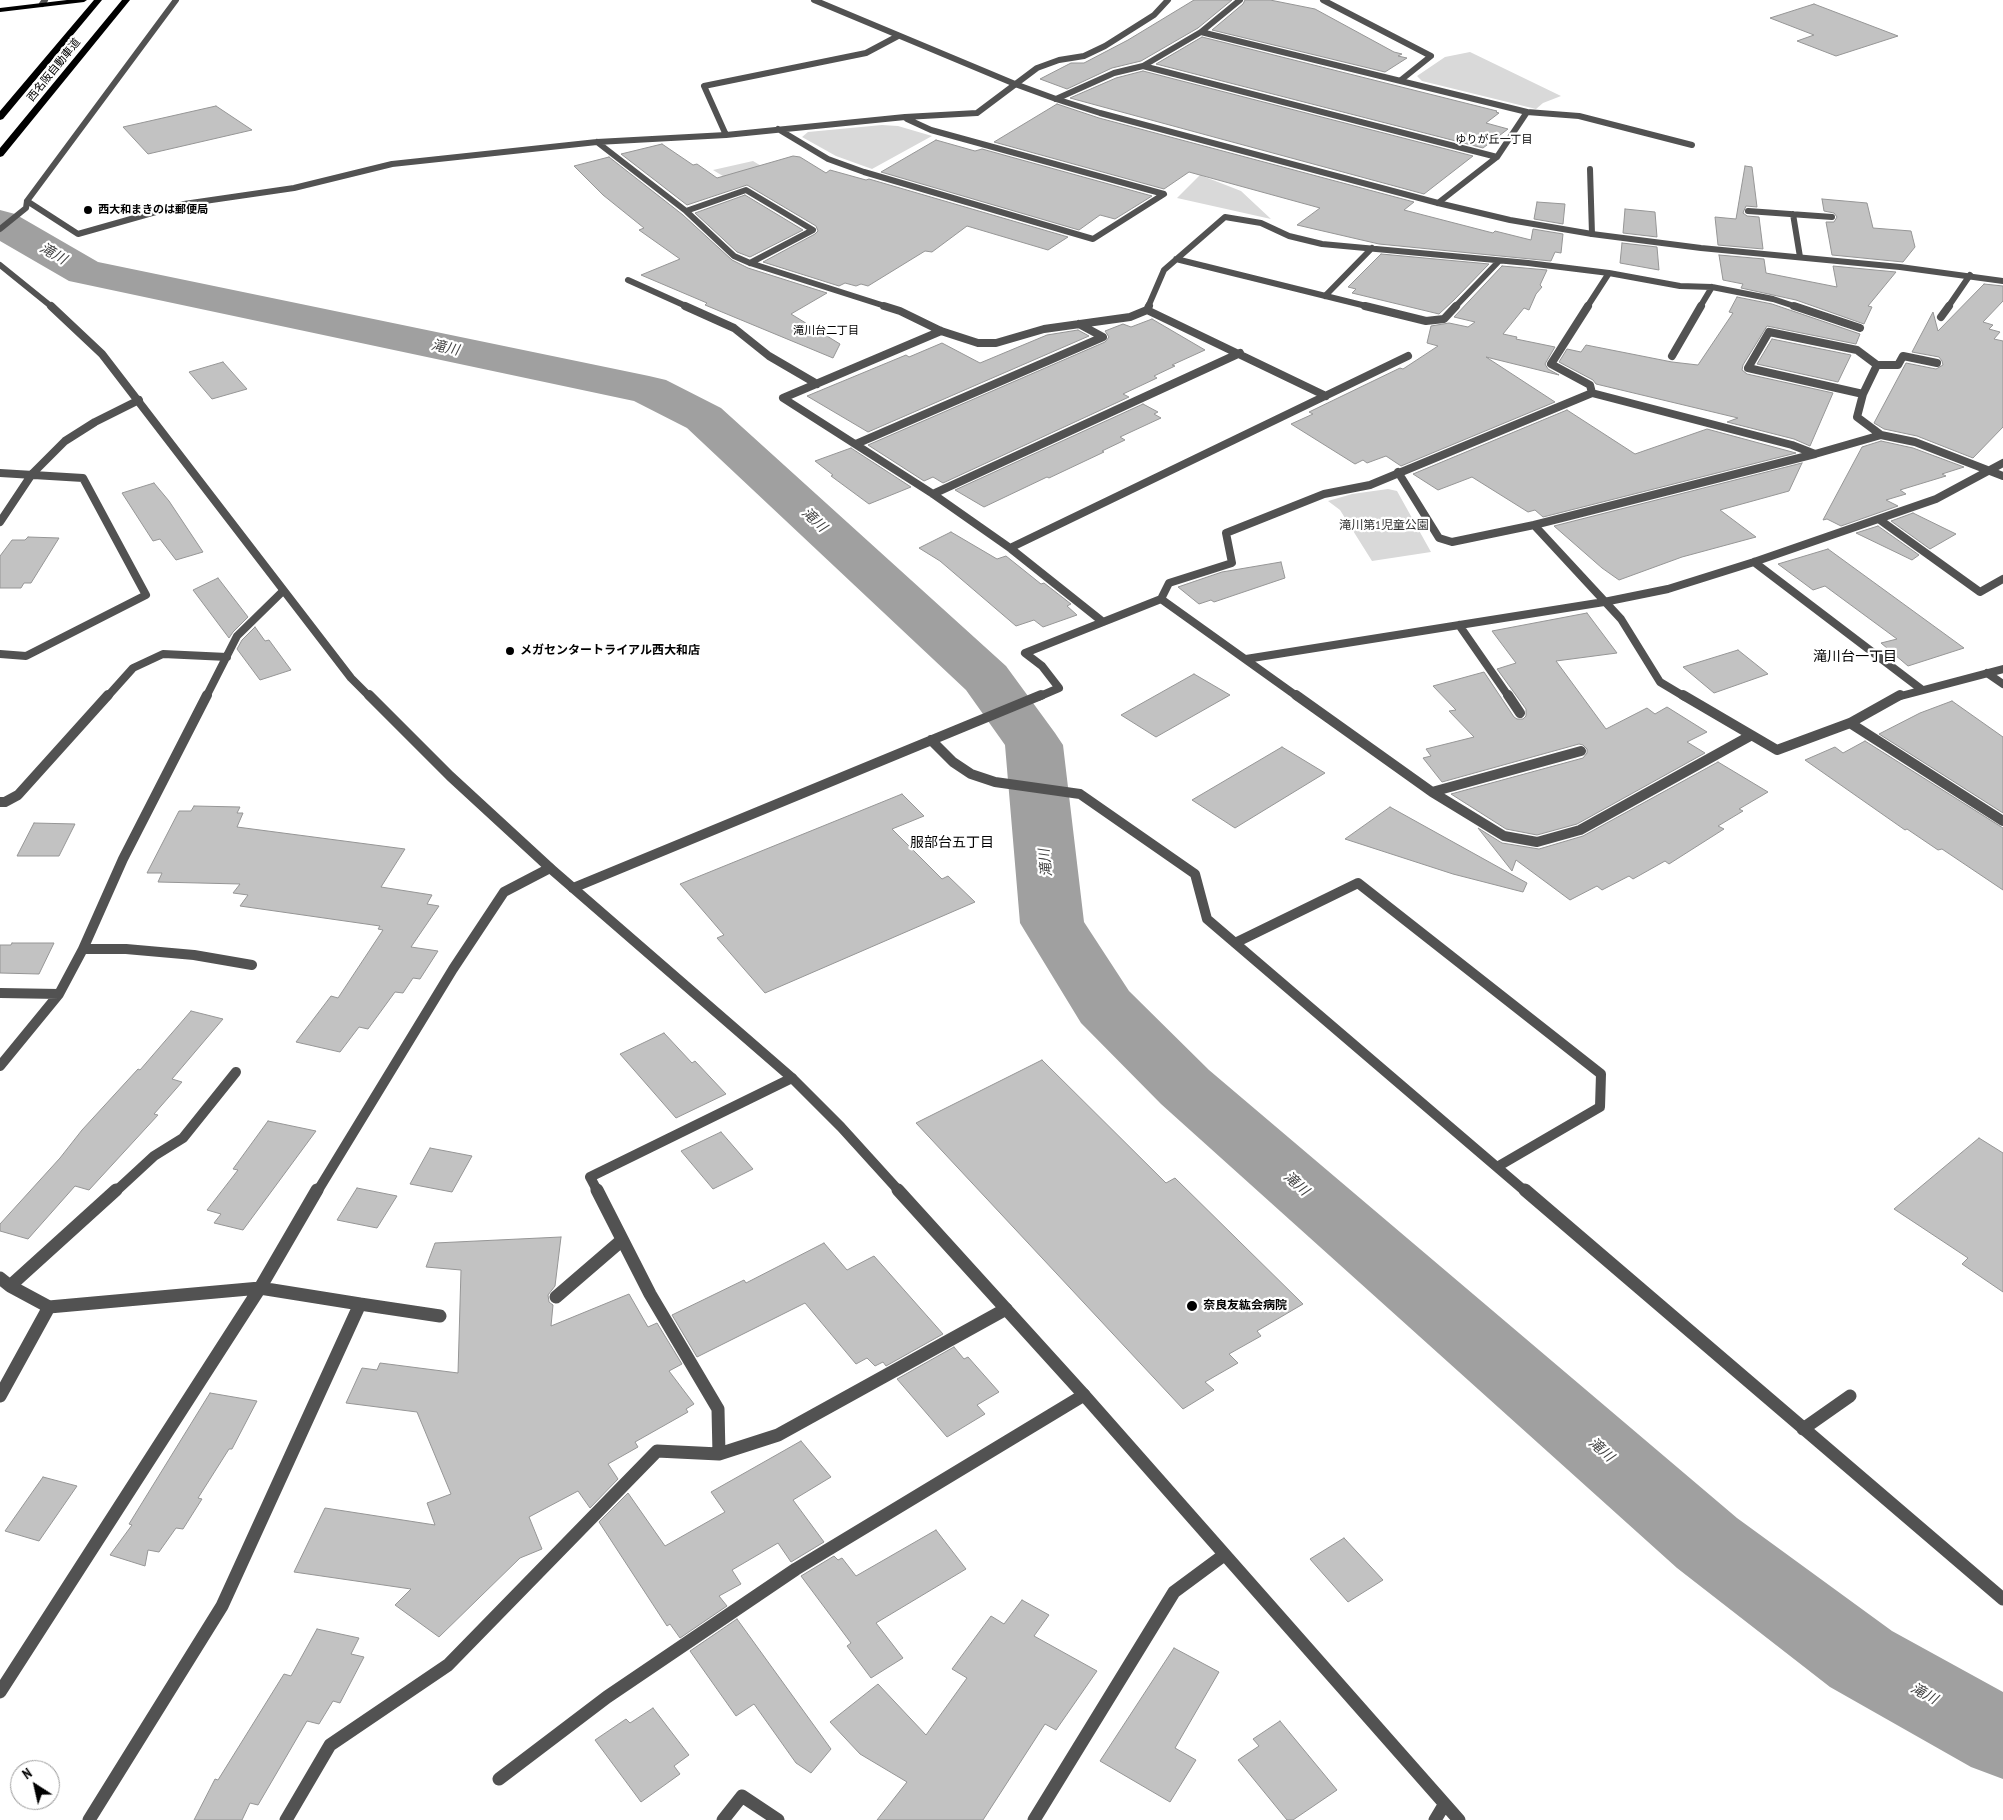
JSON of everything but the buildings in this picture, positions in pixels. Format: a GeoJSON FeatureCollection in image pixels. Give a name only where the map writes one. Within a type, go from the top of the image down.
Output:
{"type":"FeatureCollection","features":[{"type":"Feature","properties":{"kind":"highway","name":"西名阪自動車道"},"geometry":{"type":"LineString","coordinates":[[0,154],[125,1]]}},
{"type":"Feature","properties":{"kind":"highway","name":"西名阪自動車道"},"geometry":{"type":"LineString","coordinates":[[0,117],[95,3]]}},
{"type":"Feature","properties":{"kind":"main road"},"geometry":{"type":"LineString","coordinates":[[0,10],[44,2],[84,0]]}},
{"type":"Feature","properties":{"kind":"street"},"geometry":{"type":"LineString","coordinates":[[0,229],[26,204],[176,0]]}},
{"type":"Feature","properties":{"kind":"street"},"geometry":{"type":"LineString","coordinates":[[814,0],[1015,84],[1056,99],[1100,113],[1438,203],[1510,220],[1592,234],[2003,281]]}},
{"type":"Feature","properties":{"kind":"street"},"geometry":{"type":"LineString","coordinates":[[26,204],[78,234],[184,204],[294,188],[392,164],[597,142],[726,135],[977,113],[1037,68],[1059,60],[1084,56],[1118,39],[1154,15],[1168,0]]}},
{"type":"Feature","properties":{"kind":"street"},"geometry":{"type":"LineString","coordinates":[[1056,99],[1114,73],[1143,66],[1201,32],[1240,0]]}},
{"type":"Feature","properties":{"kind":"street"},"geometry":{"type":"LineString","coordinates":[[1323,0],[1431,56],[1401,80]]}},
{"type":"Feature","properties":{"kind":"street"},"geometry":{"type":"LineString","coordinates":[[1201,32],[1527,112],[1579,116],[1692,145]]}},
{"type":"Feature","properties":{"kind":"street"},"geometry":{"type":"LineString","coordinates":[[726,135],[704,86],[866,54],[898,36]]}},
{"type":"Feature","properties":{"kind":"street"},"geometry":{"type":"LineString","coordinates":[[1143,66],[1497,156]]}},
{"type":"Feature","properties":{"kind":"street"},"geometry":{"type":"LineString","coordinates":[[1438,203],[1497,156],[1527,112]]}},
{"type":"Feature","properties":{"kind":"street"},"geometry":{"type":"LineString","coordinates":[[778,129],[828,159],[864,172],[1094,239],[1164,194],[931,130],[905,118]]}},
{"type":"Feature","properties":{"kind":"street"},"geometry":{"type":"LineString","coordinates":[[597,142],[686,211],[734,256],[750,263],[900,311],[941,331],[978,343],[996,343],[1044,329],[1130,317],[1146,310],[1157,290],[1164,270],[1225,217],[1261,223],[1289,236],[1322,244],[1609,273],[1680,286],[1712,287],[1773,298],[1860,328]]}},
{"type":"Feature","properties":{"kind":"street"},"geometry":{"type":"LineString","coordinates":[[1590,169],[1592,234]]}},
{"type":"Feature","properties":{"kind":"street"},"geometry":{"type":"LineString","coordinates":[[686,211],[746,190],[814,230],[750,263]]}},
{"type":"Feature","properties":{"kind":"street"},"geometry":{"type":"LineString","coordinates":[[1748,211],[1832,217]]}},
{"type":"Feature","properties":{"kind":"street"},"geometry":{"type":"LineString","coordinates":[[1793,214],[1800,257]]}},
{"type":"Feature","properties":{"kind":"street"},"geometry":{"type":"LineString","coordinates":[[1325,296],[1372,248]]}},
{"type":"Feature","properties":{"kind":"street"},"geometry":{"type":"LineString","coordinates":[[1176,259],[1426,321],[1444,319],[1499,261]]}},
{"type":"Feature","properties":{"kind":"street"},"geometry":{"type":"LineString","coordinates":[[0,265],[52,306],[102,354],[351,678],[450,776],[550,868],[792,1078],[842,1126],[1084,1395],[1459,1820]]}},
{"type":"Feature","properties":{"kind":"street"},"geometry":{"type":"LineString","coordinates":[[1592,393],[1590,385],[1551,364],[1609,273]]}},
{"type":"Feature","properties":{"kind":"street"},"geometry":{"type":"LineString","coordinates":[[1941,317],[1970,276]]}},
{"type":"Feature","properties":{"kind":"street"},"geometry":{"type":"LineString","coordinates":[[628,280],[734,328],[769,356],[817,384]]}},
{"type":"Feature","properties":{"kind":"street"},"geometry":{"type":"LineString","coordinates":[[1672,356],[1712,287]]}},
{"type":"Feature","properties":{"kind":"street"},"geometry":{"type":"LineString","coordinates":[[1146,310],[1240,353],[1326,396]]}},
{"type":"Feature","properties":{"kind":"street"},"geometry":{"type":"LineString","coordinates":[[856,444],[1103,337],[1079,324]]}},
{"type":"Feature","properties":{"kind":"street"},"geometry":{"type":"LineString","coordinates":[[941,331],[783,398],[933,494],[1010,548],[1103,622]]}},
{"type":"Feature","properties":{"kind":"street"},"geometry":{"type":"LineString","coordinates":[[1863,394],[1748,368],[1769,332],[1858,350],[1877,365],[1898,366],[1903,356],[1937,363]]}},
{"type":"Feature","properties":{"kind":"street"},"geometry":{"type":"LineString","coordinates":[[933,494],[1240,353]]}},
{"type":"Feature","properties":{"kind":"street"},"geometry":{"type":"LineString","coordinates":[[1010,548],[1408,356]]}},
{"type":"Feature","properties":{"kind":"street"},"geometry":{"type":"LineString","coordinates":[[1877,365],[1863,394],[1857,417],[1882,434],[1915,442],[2003,476]]}},
{"type":"Feature","properties":{"kind":"street"},"geometry":{"type":"LineString","coordinates":[[573,888],[1059,688],[1042,666],[1025,653],[1161,600],[1169,583],[1232,563],[1226,533],[1324,494],[1370,485],[1592,393],[1792,445],[1815,454]]}},
{"type":"Feature","properties":{"kind":"street"},"geometry":{"type":"LineString","coordinates":[[0,522],[32,474],[65,441],[95,422],[139,400]]}},
{"type":"Feature","properties":{"kind":"street"},"geometry":{"type":"LineString","coordinates":[[1398,472],[1440,538],[1452,542],[1534,525],[1815,454],[1882,434]]}},
{"type":"Feature","properties":{"kind":"street"},"geometry":{"type":"LineString","coordinates":[[1246,659],[1604,602],[1668,588],[1754,562],[1880,520],[1936,499],[2003,463]]}},
{"type":"Feature","properties":{"kind":"street"},"geometry":{"type":"LineString","coordinates":[[0,473],[83,478],[146,595],[26,656],[0,654]]}},
{"type":"Feature","properties":{"kind":"street"},"geometry":{"type":"LineString","coordinates":[[1880,520],[1980,592],[2003,579]]}},
{"type":"Feature","properties":{"kind":"street"},"geometry":{"type":"LineString","coordinates":[[1534,525],[1621,619],[1660,682],[1777,750],[1850,723],[1898,696],[2003,668]]}},
{"type":"Feature","properties":{"kind":"street"},"geometry":{"type":"LineString","coordinates":[[1754,562],[1921,689]]}},
{"type":"Feature","properties":{"kind":"street"},"geometry":{"type":"LineString","coordinates":[[0,1066],[59,994],[83,949],[123,859],[237,636],[283,591]]}},
{"type":"Feature","properties":{"kind":"street"},"geometry":{"type":"LineString","coordinates":[[1161,600],[1432,792],[1504,836],[1537,842],[1580,830],[1750,736]]}},
{"type":"Feature","properties":{"kind":"street"},"geometry":{"type":"LineString","coordinates":[[1459,625],[1520,713]]}},
{"type":"Feature","properties":{"kind":"street"},"geometry":{"type":"LineString","coordinates":[[0,802],[5,802],[18,795],[133,668],[163,654],[227,657]]}},
{"type":"Feature","properties":{"kind":"street"},"geometry":{"type":"LineString","coordinates":[[1987,673],[2003,684]]}},
{"type":"Feature","properties":{"kind":"street"},"geometry":{"type":"LineString","coordinates":[[1850,723],[2003,821]]}},
{"type":"Feature","properties":{"kind":"street"},"geometry":{"type":"LineString","coordinates":[[931,740],[953,762],[971,774],[995,782],[1080,794],[1196,874],[1207,919],[2003,1599]]}},
{"type":"Feature","properties":{"kind":"street"},"geometry":{"type":"LineString","coordinates":[[1432,792],[1581,751]]}},
{"type":"Feature","properties":{"kind":"street"},"geometry":{"type":"LineString","coordinates":[[0,1692],[260,1288],[443,985],[504,892],[550,868]]}},
{"type":"Feature","properties":{"kind":"street"},"geometry":{"type":"LineString","coordinates":[[1235,943],[1358,883],[1601,1074],[1600,1107],[1497,1167]]}},
{"type":"Feature","properties":{"kind":"street"},"geometry":{"type":"LineString","coordinates":[[83,949],[126,949],[194,955],[252,965]]}},
{"type":"Feature","properties":{"kind":"street"},"geometry":{"type":"LineString","coordinates":[[0,993],[59,994]]}},
{"type":"Feature","properties":{"kind":"street"},"geometry":{"type":"LineString","coordinates":[[10,1286],[154,1156],[183,1138],[236,1072]]}},
{"type":"Feature","properties":{"kind":"street"},"geometry":{"type":"LineString","coordinates":[[719,1454],[718,1408],[650,1294],[621,1241],[590,1177],[792,1078]]}},
{"type":"Feature","properties":{"kind":"street"},"geometry":{"type":"LineString","coordinates":[[556,1297],[621,1241]]}},
{"type":"Feature","properties":{"kind":"street"},"geometry":{"type":"LineString","coordinates":[[0,1278],[48,1308],[260,1288],[440,1316]]}},
{"type":"Feature","properties":{"kind":"street"},"geometry":{"type":"LineString","coordinates":[[92,1819],[222,1606],[360,1304]]}},
{"type":"Feature","properties":{"kind":"street"},"geometry":{"type":"LineString","coordinates":[[0,1396],[48,1308]]}},
{"type":"Feature","properties":{"kind":"street"},"geometry":{"type":"LineString","coordinates":[[286,1820],[330,1745],[448,1665],[658,1451],[719,1454],[778,1435],[1006,1309]]}},
{"type":"Feature","properties":{"kind":"street"},"geometry":{"type":"LineString","coordinates":[[499,1779],[607,1697],[796,1569],[1084,1395]]}},
{"type":"Feature","properties":{"kind":"street"},"geometry":{"type":"LineString","coordinates":[[1803,1429],[1850,1396]]}},
{"type":"Feature","properties":{"kind":"street"},"geometry":{"type":"LineString","coordinates":[[1034,1820],[1174,1592],[1224,1555]]}},
{"type":"Feature","properties":{"kind":"street"},"geometry":{"type":"LineString","coordinates":[[723,1820],[742,1796],[778,1820]]}},
{"type":"Feature","properties":{"kind":"street"},"geometry":{"type":"LineString","coordinates":[[1435,1820],[1444,1805]]}},
{"type":"Feature","properties":{"kind":"green space"},"geometry":{"type":"Polygon","coordinates":[[[1470,52],[1561,96],[1543,103],[1536,109],[1422,81],[1417,76],[1445,57],[1470,52]]]}},
{"type":"Feature","properties":{"kind":"green space"},"geometry":{"type":"Polygon","coordinates":[[[882,125],[898,126],[932,136],[872,169],[836,156],[802,137],[808,132],[882,125]]]}},
{"type":"Feature","properties":{"kind":"green space"},"geometry":{"type":"Polygon","coordinates":[[[753,161],[773,173],[741,187],[713,170],[753,161]]]}},
{"type":"Feature","properties":{"kind":"green space"},"geometry":{"type":"Polygon","coordinates":[[[1200,175],[1241,191],[1271,219],[1177,198],[1200,175]]]}},
{"type":"Feature","properties":{"kind":"green space","name":"滝川第1児童公園"},"geometry":{"type":"Polygon","coordinates":[[[1388,489],[1397,491],[1431,552],[1372,561],[1340,510],[1328,501],[1352,494],[1388,489]]]}},
{"type":"Feature","properties":{"kind":"waterway","name":"滝川"},"geometry":{"type":"LineString","coordinates":[[0,223],[84,272],[649,390],[704,418],[986,678],[1034,745],[1052,923],[1105,1007],[1185,1087],[1707,1543],[1861,1659],[2003,1738]]}},
{"type":"Feature","properties":{"kind":"place","name":"西大和まきのは郵便局"},"geometry":{"type":"Point","coordinates":[88,210]}},
{"type":"Feature","properties":{"kind":"place","name":"メガセンタートライアル西大和店"},"geometry":{"type":"Point","coordinates":[510,651]}},
{"type":"Feature","properties":{"kind":"place","name":"奈良友紘会病院"},"geometry":{"type":"Point","coordinates":[1192,1306]}},
{"type":"Feature","properties":{"kind":"district","name":"ゆりが丘一丁目"},"geometry":{"type":"Point","coordinates":[1494,140]}},
{"type":"Feature","properties":{"kind":"district","name":"滝川台二丁目"},"geometry":{"type":"Point","coordinates":[826,331]}},
{"type":"Feature","properties":{"kind":"district","name":"滝川台一丁目"},"geometry":{"type":"Point","coordinates":[1855,657]}},
{"type":"Feature","properties":{"kind":"district","name":"服部台五丁目"},"geometry":{"type":"Point","coordinates":[952,843]}}]}
